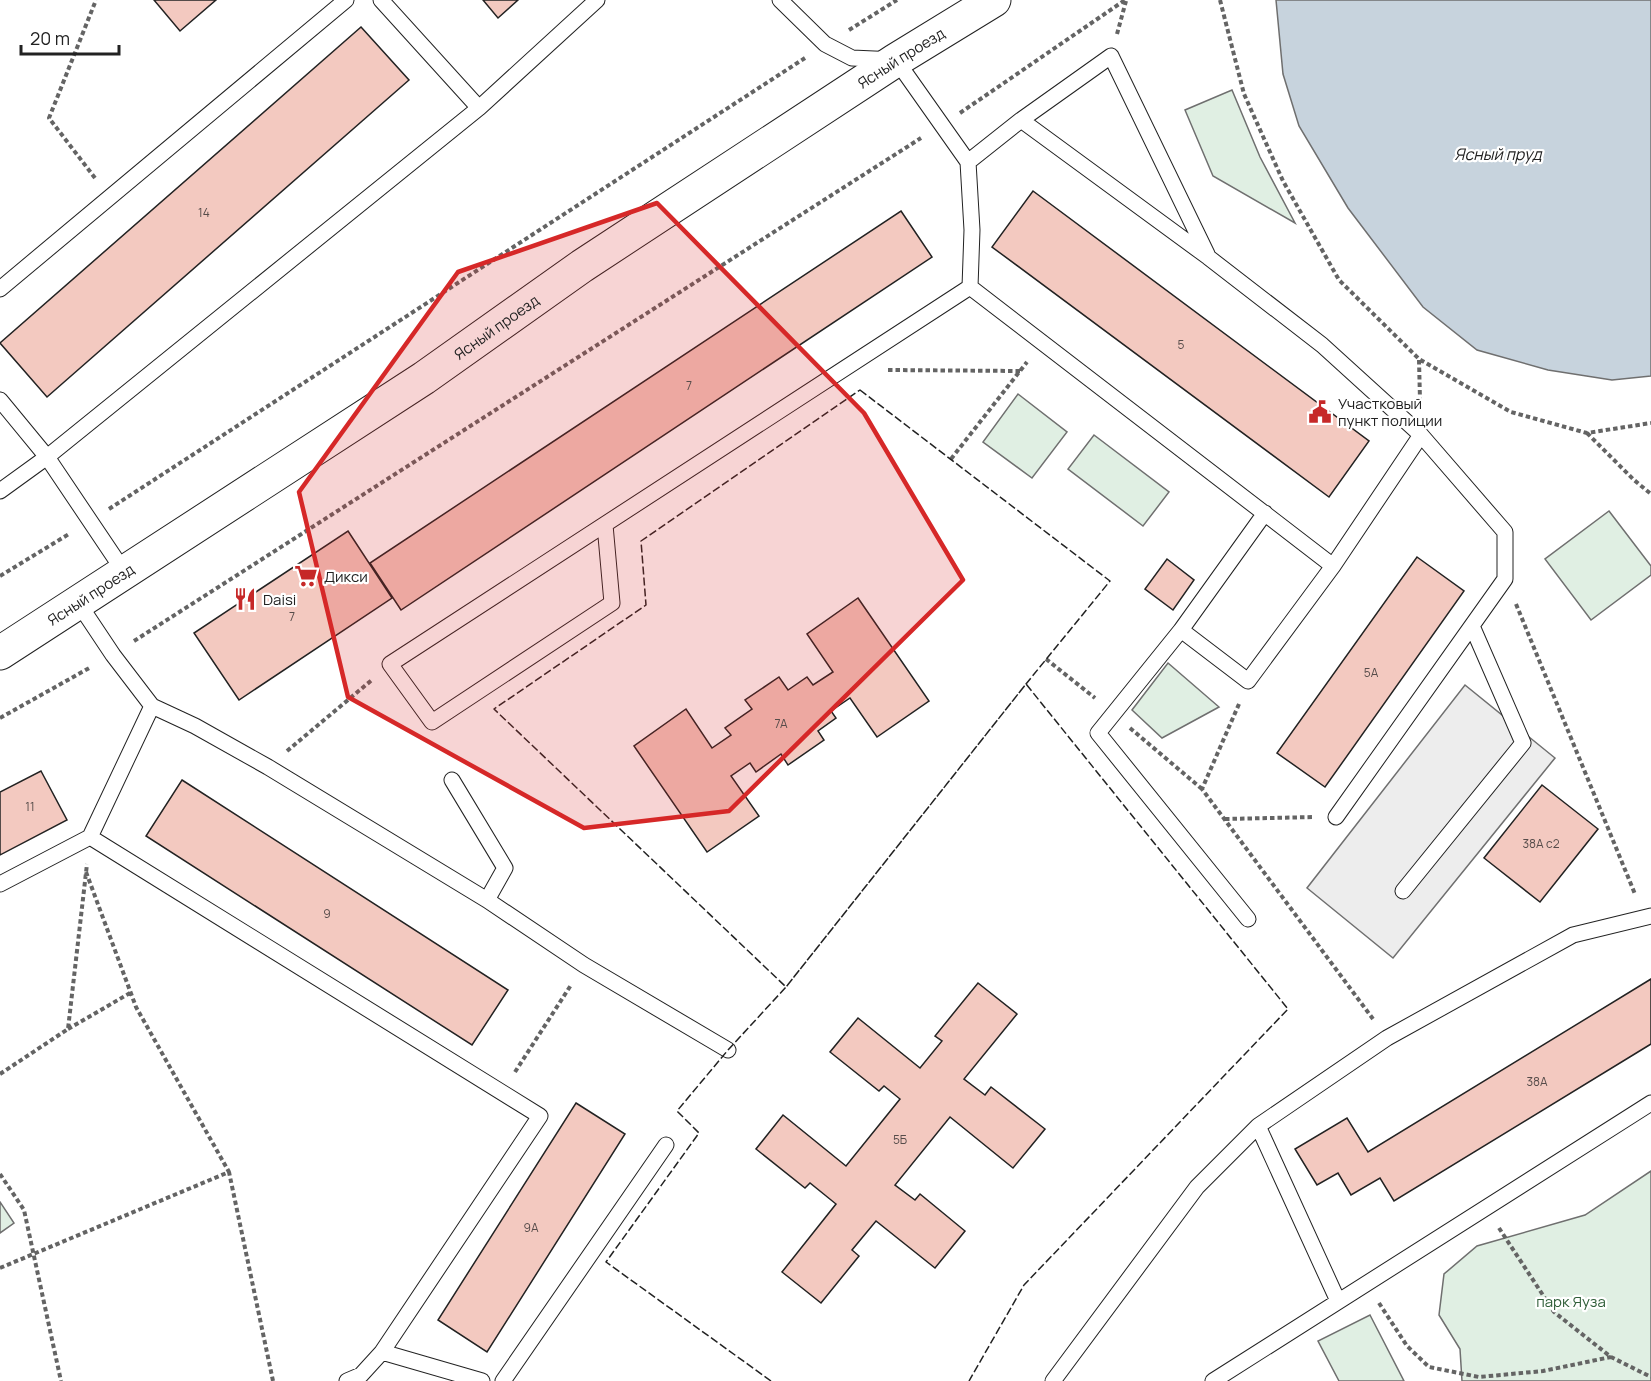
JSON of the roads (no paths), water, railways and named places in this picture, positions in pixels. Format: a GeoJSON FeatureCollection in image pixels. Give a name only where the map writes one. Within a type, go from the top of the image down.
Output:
{"type":"FeatureCollection","features":[{"type":"Feature","properties":{"kind":"street","name":"Ясный проезд"},"geometry":{"type":"LineString","coordinates":[[0,653],[79,604],[424,378],[582,266],[896,60],[993,0]]}},
{"type":"Feature","properties":{"kind":"lane"},"geometry":{"type":"LineString","coordinates":[[3,280],[110,197],[346,0]]}},
{"type":"Feature","properties":{"kind":"lane"},"geometry":{"type":"LineString","coordinates":[[381,0],[479,108]]}},
{"type":"Feature","properties":{"kind":"lane"},"geometry":{"type":"LineString","coordinates":[[0,492],[47,458],[479,108],[597,0]]}},
{"type":"Feature","properties":{"kind":"lane"},"geometry":{"type":"LineString","coordinates":[[780,0],[825,44],[852,58],[896,60],[968,162],[972,230],[970,287]]}},
{"type":"Feature","properties":{"kind":"lane"},"geometry":{"type":"LineString","coordinates":[[968,162],[1021,120],[1111,56],[1208,258]]}},
{"type":"Feature","properties":{"kind":"lane"},"geometry":{"type":"LineString","coordinates":[[1021,120],[1322,345],[1421,435],[1505,532],[1505,579],[1336,817]]}},
{"type":"Feature","properties":{"kind":"lane"},"geometry":{"type":"LineString","coordinates":[[970,287],[1333,566]]}},
{"type":"Feature","properties":{"kind":"lane"},"geometry":{"type":"LineString","coordinates":[[605,525],[612,603],[432,722],[390,664],[970,287]]}},
{"type":"Feature","properties":{"kind":"lane"},"geometry":{"type":"LineString","coordinates":[[0,400],[47,458],[91,520],[124,573]]}},
{"type":"Feature","properties":{"kind":"lane"},"geometry":{"type":"LineString","coordinates":[[1181,630],[1248,681],[1333,566],[1421,435]]}},
{"type":"Feature","properties":{"kind":"lane"},"geometry":{"type":"LineString","coordinates":[[1248,919],[1098,733],[1181,630],[1264,513]]}},
{"type":"Feature","properties":{"kind":"lane"},"geometry":{"type":"LineString","coordinates":[[79,604],[113,655],[152,706],[195,726],[268,767],[487,900],[584,965],[728,1050]]}},
{"type":"Feature","properties":{"kind":"lane"},"geometry":{"type":"LineString","coordinates":[[1403,891],[1523,743],[1472,626]]}},
{"type":"Feature","properties":{"kind":"lane"},"geometry":{"type":"LineString","coordinates":[[0,884],[90,837],[152,706]]}},
{"type":"Feature","properties":{"kind":"lane"},"geometry":{"type":"LineString","coordinates":[[452,780],[505,868],[487,900]]}},
{"type":"Feature","properties":{"kind":"lane"},"geometry":{"type":"LineString","coordinates":[[90,837],[540,1116],[382,1352],[361,1375],[347,1381]]}},
{"type":"Feature","properties":{"kind":"lane"},"geometry":{"type":"LineString","coordinates":[[1053,1381],[1197,1187],[1258,1126],[1387,1038],[1573,935],[1648,916]]}},
{"type":"Feature","properties":{"kind":"lane"},"geometry":{"type":"LineString","coordinates":[[1213,1381],[1651,1103]]}},
{"type":"Feature","properties":{"kind":"lane"},"geometry":{"type":"LineString","coordinates":[[1258,1126],[1338,1301]]}},
{"type":"Feature","properties":{"kind":"lane"},"geometry":{"type":"LineString","coordinates":[[503,1381],[666,1145]]}},
{"type":"Feature","properties":{"kind":"lane"},"geometry":{"type":"LineString","coordinates":[[382,1352],[482,1381]]}},
{"type":"Feature","properties":{"kind":"water","name":"Ясный пруд"},"geometry":{"type":"Polygon","coordinates":[[[1276,0],[1651,0],[1651,376],[1612,380],[1548,370],[1477,350],[1423,307],[1348,208],[1299,126],[1283,74],[1276,0]]]}},
{"type":"Feature","properties":{"kind":"place","name":"Участковый пункт полиции"},"geometry":{"type":"Point","coordinates":[1320,412]}},
{"type":"Feature","properties":{"kind":"place","name":"Дикси"},"geometry":{"type":"Point","coordinates":[306,576]}},
{"type":"Feature","properties":{"kind":"place","name":"Daisi"},"geometry":{"type":"Point","coordinates":[245,599]}},
{"type":"Feature","properties":{"kind":"park label","name":"парк Яуза"},"geometry":{"type":"Point","coordinates":[1571,1301]}}]}
